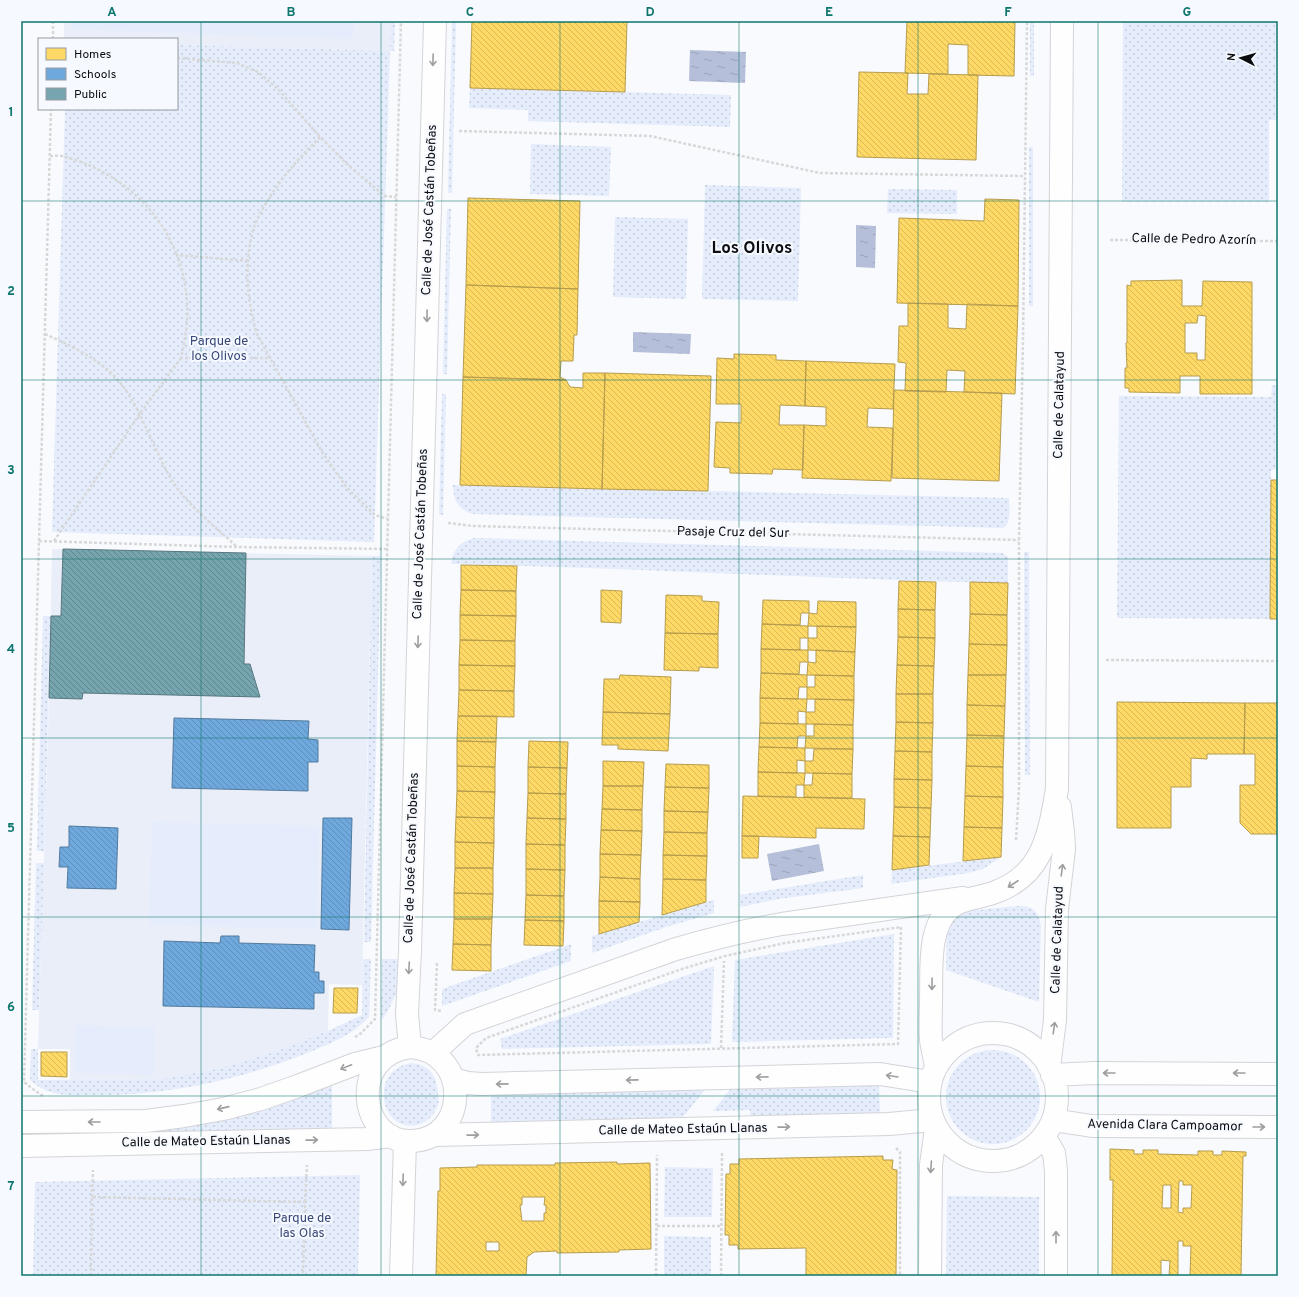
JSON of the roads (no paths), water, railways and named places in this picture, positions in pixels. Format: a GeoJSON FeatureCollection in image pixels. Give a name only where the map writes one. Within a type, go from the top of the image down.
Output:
{"type":"FeatureCollection","features":[{"type":"Feature","properties":{"kind":"street","name":"Calle de José Castán Tobeñas"},"geometry":{"type":"LineString","coordinates":[[410,1047],[407,1014],[410,951],[434,21]]}},
{"type":"Feature","properties":{"kind":"street","name":"Calle de Calatayud"},"geometry":{"type":"LineString","coordinates":[[1051,1071],[1055,1020],[1057,909],[1064,849],[1057,789],[1062,21]]}},
{"type":"Feature","properties":{"kind":"street","name":"Calle de Calatayud"},"geometry":{"type":"LineString","coordinates":[[933,1075],[931,1039],[932,945],[938,925],[943,914],[958,902],[992,893],[1011,886],[1027,874],[1038,858],[1046,841],[1057,789]]}},
{"type":"Feature","properties":{"kind":"street"},"geometry":{"type":"LineString","coordinates":[[433,1053],[465,1024],[676,949],[729,934],[762,927],[992,893]]}},
{"type":"Feature","properties":{"kind":"street"},"geometry":{"type":"LineString","coordinates":[[891,908],[914,914],[923,922],[929,933],[932,945]]}},
{"type":"Feature","properties":{"kind":"street"},"geometry":{"type":"LineString","coordinates":[[993,1033],[1009,1035],[1025,1042],[1039,1053],[1051,1071],[1056,1090],[1056,1105],[1048,1128],[1031,1149],[1015,1158],[997,1162],[979,1160],[962,1154],[948,1143],[934,1124],[929,1108],[933,1075],[946,1053],[960,1042],[976,1036],[993,1033]]}},
{"type":"Feature","properties":{"kind":"street"},"geometry":{"type":"LineString","coordinates":[[418,1047],[433,1053],[449,1068],[454,1079],[454,1108],[446,1124],[434,1136],[423,1140],[398,1139],[383,1131],[377,1124],[369,1107],[369,1081],[372,1072],[384,1057],[400,1048],[418,1047]]}},
{"type":"Feature","properties":{"kind":"street","name":"Calle de Mateo Estaún Llanas"},"geometry":{"type":"LineString","coordinates":[[21,1122],[146,1121],[184,1116],[223,1109],[261,1099],[355,1064],[384,1057]]}},
{"type":"Feature","properties":{"kind":"street"},"geometry":{"type":"LineString","coordinates":[[1051,1071],[1094,1073],[1278,1074]]}},
{"type":"Feature","properties":{"kind":"street"},"geometry":{"type":"LineString","coordinates":[[454,1079],[468,1083],[482,1084],[880,1074],[933,1075]]}},
{"type":"Feature","properties":{"kind":"street"},"geometry":{"type":"LineString","coordinates":[[930,1276],[931,1165],[934,1124]]}},
{"type":"Feature","properties":{"kind":"street","name":"Calle de Mateo Estaún Llanas"},"geometry":{"type":"LineString","coordinates":[[434,1136],[934,1124]]}},
{"type":"Feature","properties":{"kind":"street","name":"Avenida Clara Campoamor"},"geometry":{"type":"LineString","coordinates":[[1048,1128],[1092,1126],[1278,1127]]}},
{"type":"Feature","properties":{"kind":"street"},"geometry":{"type":"LineString","coordinates":[[1048,1128],[1054,1153],[1056,1171],[1056,1276]]}},
{"type":"Feature","properties":{"kind":"street"},"geometry":{"type":"LineString","coordinates":[[398,1139],[401,1276]]}},
{"type":"Feature","properties":{"kind":"street","name":"Calle de Mateo Estaún Llanas"},"geometry":{"type":"LineString","coordinates":[[21,1146],[398,1139]]}},
{"type":"Feature","properties":{"kind":"water"},"geometry":{"type":"Polygon","coordinates":[[[690,50],[746,52],[745,83],[689,81],[690,50]]]}},
{"type":"Feature","properties":{"kind":"water"},"geometry":{"type":"Polygon","coordinates":[[[856,225],[876,226],[875,268],[856,267],[856,225]]]}},
{"type":"Feature","properties":{"kind":"water"},"geometry":{"type":"Polygon","coordinates":[[[633,332],[691,334],[690,354],[633,352],[633,332]]]}},
{"type":"Feature","properties":{"kind":"water"},"geometry":{"type":"Polygon","coordinates":[[[819,844],[824,871],[772,881],[767,854],[819,844]]]}},
{"type":"Feature","properties":{"kind":"district","name":"Los Olivos"},"geometry":{"type":"Point","coordinates":[752,249]}},
{"type":"Feature","properties":{"kind":"park label","name":"Parque de los Olivos"},"geometry":{"type":"Point","coordinates":[219,350]}},
{"type":"Feature","properties":{"kind":"park label","name":"Parque de las Olas"},"geometry":{"type":"Point","coordinates":[302,1226]}}]}
